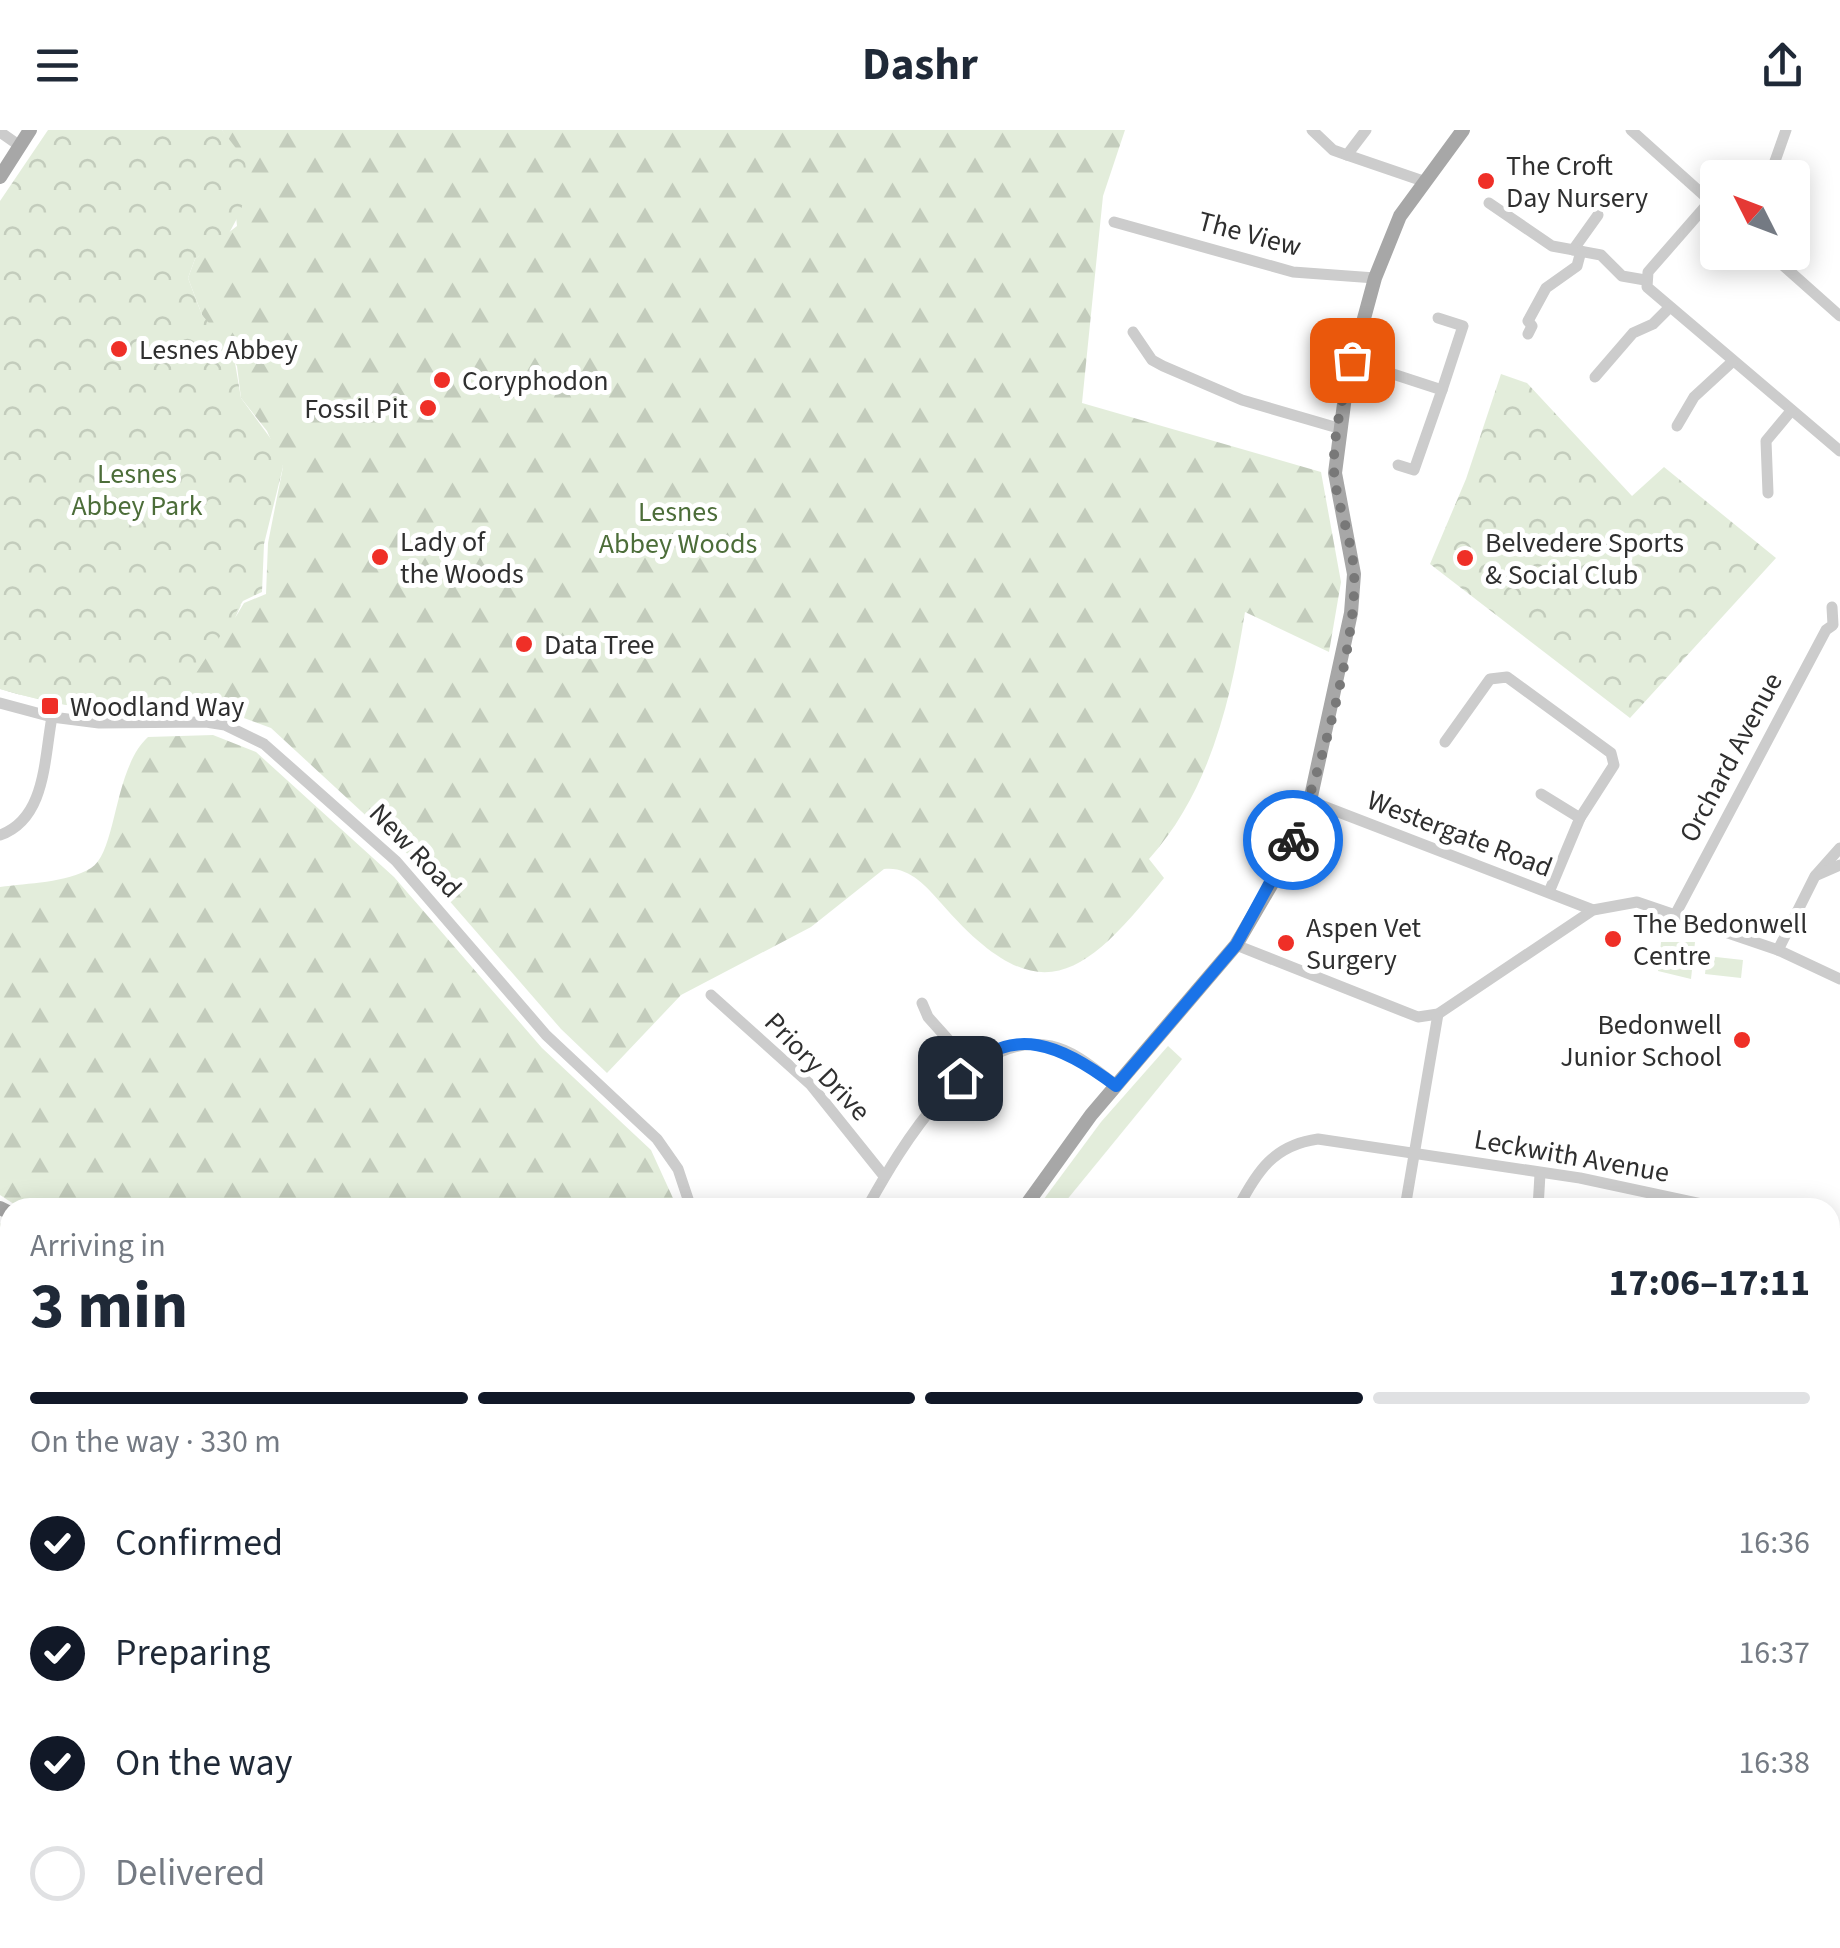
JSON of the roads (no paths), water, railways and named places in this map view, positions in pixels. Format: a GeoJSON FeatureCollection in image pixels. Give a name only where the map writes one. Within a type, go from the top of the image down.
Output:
{"type":"FeatureCollection","features":[{"type":"Feature","properties":{"kind":"main road"},"geometry":{"type":"LineString","coordinates":[[0,177],[30,130]]}},
{"type":"Feature","properties":{"kind":"main road"},"geometry":{"type":"LineString","coordinates":[[1032,1198],[1116,1086],[1236,945],[1281,868],[1310,801],[1352,613],[1354,574],[1335,473],[1338,428],[1352,360],[1375,278],[1400,216],[1463,130]]}},
{"type":"Feature","properties":{"kind":"street"},"geometry":{"type":"LineString","coordinates":[[1312,130],[1334,150],[1423,182]]}},
{"type":"Feature","properties":{"kind":"street"},"geometry":{"type":"LineString","coordinates":[[1348,155],[1366,130]]}},
{"type":"Feature","properties":{"kind":"street"},"geometry":{"type":"LineString","coordinates":[[1631,130],[1700,192]]}},
{"type":"Feature","properties":{"kind":"street"},"geometry":{"type":"LineString","coordinates":[[1775,160],[1786,130]]}},
{"type":"Feature","properties":{"kind":"street"},"geometry":{"type":"LineString","coordinates":[[0,132],[20,146]]}},
{"type":"Feature","properties":{"kind":"street"},"geometry":{"type":"LineString","coordinates":[[1489,204],[1552,246],[1601,255],[1622,276],[1646,280]]}},
{"type":"Feature","properties":{"kind":"street"},"geometry":{"type":"LineString","coordinates":[[1528,334],[1532,326],[1528,321],[1541,294],[1577,266],[1577,250],[1598,215]]}},
{"type":"Feature","properties":{"kind":"street"},"geometry":{"type":"LineString","coordinates":[[1646,280],[1700,220]]}},
{"type":"Feature","properties":{"kind":"street","name":"The View"},"geometry":{"type":"LineString","coordinates":[[1114,222],[1293,272],[1375,278]]}},
{"type":"Feature","properties":{"kind":"street"},"geometry":{"type":"LineString","coordinates":[[1788,270],[1840,316]]}},
{"type":"Feature","properties":{"kind":"street"},"geometry":{"type":"LineString","coordinates":[[1646,280],[1652,294],[1840,451]]}},
{"type":"Feature","properties":{"kind":"street"},"geometry":{"type":"LineString","coordinates":[[1594,378],[1633,333],[1653,324],[1669,308]]}},
{"type":"Feature","properties":{"kind":"street"},"geometry":{"type":"LineString","coordinates":[[1398,465],[1419,471],[1463,326],[1438,318]]}},
{"type":"Feature","properties":{"kind":"street"},"geometry":{"type":"LineString","coordinates":[[1133,332],[1152,360],[1162,366],[1242,400],[1338,428]]}},
{"type":"Feature","properties":{"kind":"street"},"geometry":{"type":"LineString","coordinates":[[1352,360],[1442,390]]}},
{"type":"Feature","properties":{"kind":"street"},"geometry":{"type":"LineString","coordinates":[[1677,426],[1694,396],[1732,362]]}},
{"type":"Feature","properties":{"kind":"street"},"geometry":{"type":"LineString","coordinates":[[1768,493],[1766,441],[1791,411]]}},
{"type":"Feature","properties":{"kind":"street","name":"Orchard Avenue"},"geometry":{"type":"LineString","coordinates":[[1675,916],[1826,630],[1837,627],[1832,606]]}},
{"type":"Feature","properties":{"kind":"street"},"geometry":{"type":"LineString","coordinates":[[1445,742],[1490,679],[1507,677],[1611,753],[1614,765],[1580,818],[1548,892]]}},
{"type":"Feature","properties":{"kind":"street","name":"New Road"},"geometry":{"type":"LineString","coordinates":[[0,703],[52,718],[114,724],[206,722],[236,729],[264,744],[396,861],[546,1035],[656,1138],[678,1169],[688,1198]]}},
{"type":"Feature","properties":{"kind":"street"},"geometry":{"type":"LineString","coordinates":[[0,835],[16,830],[35,803],[52,718]]}},
{"type":"Feature","properties":{"kind":"street"},"geometry":{"type":"LineString","coordinates":[[1541,794],[1580,818]]}},
{"type":"Feature","properties":{"kind":"street","name":"Westergate Road"},"geometry":{"type":"LineString","coordinates":[[1310,801],[1593,910]]}},
{"type":"Feature","properties":{"kind":"street"},"geometry":{"type":"LineString","coordinates":[[1778,950],[1815,876],[1840,848]]}},
{"type":"Feature","properties":{"kind":"street"},"geometry":{"type":"LineString","coordinates":[[1815,876],[1840,866]]}},
{"type":"Feature","properties":{"kind":"street"},"geometry":{"type":"LineString","coordinates":[[1236,945],[1418,1016],[1438,1014],[1593,910],[1636,902],[1778,950],[1840,979]]}},
{"type":"Feature","properties":{"kind":"street","name":"Priory Drive"},"geometry":{"type":"LineString","coordinates":[[711,994],[810,1085],[884,1176]]}},
{"type":"Feature","properties":{"kind":"street"},"geometry":{"type":"LineString","coordinates":[[922,1003],[928,1017],[971,1066]]}},
{"type":"Feature","properties":{"kind":"street"},"geometry":{"type":"LineString","coordinates":[[1407,1198],[1438,1014]]}},
{"type":"Feature","properties":{"kind":"street"},"geometry":{"type":"LineString","coordinates":[[872,1198],[884,1176],[971,1066],[1020,1043],[1053,1046],[1116,1086]]}},
{"type":"Feature","properties":{"kind":"street","name":"Leckwith Avenue"},"geometry":{"type":"LineString","coordinates":[[1243,1198],[1257,1172],[1293,1144],[1333,1140],[1667,1198]]}},
{"type":"Feature","properties":{"kind":"street"},"geometry":{"type":"LineString","coordinates":[[1539,1198],[1540,1174]]}},
{"type":"Feature","properties":{"kind":"place","name":"The Croft Day Nursery"},"geometry":{"type":"Point","coordinates":[1486,181]}},
{"type":"Feature","properties":{"kind":"place","name":"Lesnes Abbey"},"geometry":{"type":"Point","coordinates":[119,349]}},
{"type":"Feature","properties":{"kind":"place","name":"Coryphodon"},"geometry":{"type":"Point","coordinates":[442,380]}},
{"type":"Feature","properties":{"kind":"place","name":"Fossil Pit"},"geometry":{"type":"Point","coordinates":[428,408]}},
{"type":"Feature","properties":{"kind":"place","name":"Lady of the Woods"},"geometry":{"type":"Point","coordinates":[380,557]}},
{"type":"Feature","properties":{"kind":"place","name":"Belvedere Sports & Social Club"},"geometry":{"type":"Point","coordinates":[1465,558]}},
{"type":"Feature","properties":{"kind":"place","name":"Data Tree"},"geometry":{"type":"Point","coordinates":[524,644]}},
{"type":"Feature","properties":{"kind":"place","name":"Woodland Way"},"geometry":{"type":"Point","coordinates":[50,706]}},
{"type":"Feature","properties":{"kind":"place","name":"The Bedonwell Centre"},"geometry":{"type":"Point","coordinates":[1613,939]}},
{"type":"Feature","properties":{"kind":"place","name":"Aspen Vet Surgery"},"geometry":{"type":"Point","coordinates":[1286,943]}},
{"type":"Feature","properties":{"kind":"place","name":"Bedonwell Junior School"},"geometry":{"type":"Point","coordinates":[1742,1040]}},
{"type":"Feature","properties":{"kind":"park label","name":"Lesnes Abbey Park"},"geometry":{"type":"Point","coordinates":[137,489]}},
{"type":"Feature","properties":{"kind":"park label","name":"Lesnes Abbey Woods"},"geometry":{"type":"Point","coordinates":[678,527]}}]}
